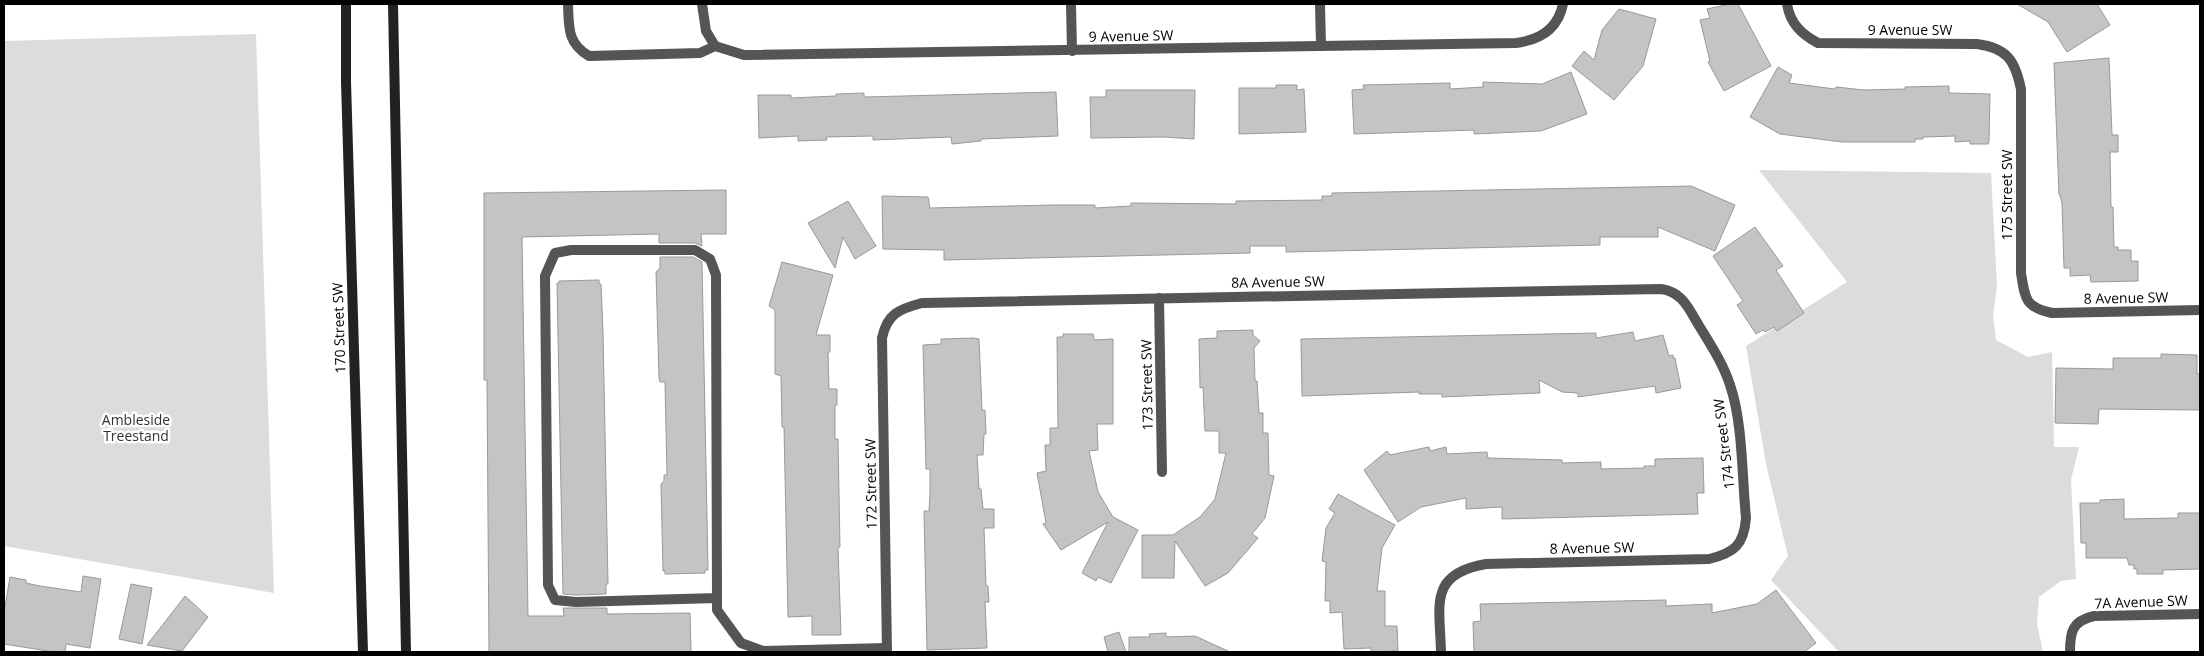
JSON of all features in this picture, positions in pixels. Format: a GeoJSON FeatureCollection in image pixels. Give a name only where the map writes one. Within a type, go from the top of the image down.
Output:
{"type":"FeatureCollection","features":[{"type":"Feature","properties":{"kind":"main road","name":"170 Street SW"},"geometry":{"type":"LineString","coordinates":[[346,4],[346,82],[363,652]]}},
{"type":"Feature","properties":{"kind":"main road"},"geometry":{"type":"LineString","coordinates":[[394,4],[406,652]]}},
{"type":"Feature","properties":{"kind":"street"},"geometry":{"type":"LineString","coordinates":[[568,4],[572,39],[578,49],[589,56],[700,53],[714,46],[706,31],[702,4]]}},
{"type":"Feature","properties":{"kind":"street"},"geometry":{"type":"LineString","coordinates":[[1071,4],[1072,51]]}},
{"type":"Feature","properties":{"kind":"street"},"geometry":{"type":"LineString","coordinates":[[1320,4],[1321,46]]}},
{"type":"Feature","properties":{"kind":"street","name":"9 Avenue SW"},"geometry":{"type":"LineString","coordinates":[[714,46],[744,55],[1516,43],[1537,38],[1547,33],[1556,23],[1563,4]]}},
{"type":"Feature","properties":{"kind":"street","name":"9 Avenue SW"},"geometry":{"type":"LineString","coordinates":[[1787,4],[1789,14],[1804,36],[1818,43],[1977,44],[1993,46],[2002,50],[2012,61]]}},
{"type":"Feature","properties":{"kind":"street","name":"175 Street SW"},"geometry":{"type":"LineString","coordinates":[[2012,61],[2018,76],[2020,90],[2020,199],[2023,290],[2027,301],[2036,310],[2052,313]]}},
{"type":"Feature","properties":{"kind":"street"},"geometry":{"type":"LineString","coordinates":[[717,598],[576,602],[555,600],[548,585],[545,276],[554,253],[571,250],[695,250],[710,260],[716,275],[717,598],[717,610],[741,643],[763,651],[887,650]]}},
{"type":"Feature","properties":{"kind":"street","name":"8A Avenue SW"},"geometry":{"type":"LineString","coordinates":[[890,317],[904,308],[922,303],[1670,290]]}},
{"type":"Feature","properties":{"kind":"street","name":"174 Street SW"},"geometry":{"type":"LineString","coordinates":[[1670,290],[1680,296],[1688,307],[1718,357],[1730,385],[1737,413],[1746,518],[1741,540],[1733,550]]}},
{"type":"Feature","properties":{"kind":"street","name":"173 Street SW"},"geometry":{"type":"LineString","coordinates":[[1159,298],[1162,472]]}},
{"type":"Feature","properties":{"kind":"street","name":"8 Avenue SW"},"geometry":{"type":"LineString","coordinates":[[2052,313],[2200,310]]}},
{"type":"Feature","properties":{"kind":"street","name":"172 Street SW"},"geometry":{"type":"LineString","coordinates":[[887,650],[882,338],[884,327],[890,317]]}},
{"type":"Feature","properties":{"kind":"street","name":"8 Avenue SW"},"geometry":{"type":"LineString","coordinates":[[1441,652],[1440,603],[1442,590],[1452,576],[1471,566],[1486,564],[1709,559],[1733,550]]}},
{"type":"Feature","properties":{"kind":"street","name":"7A Avenue SW"},"geometry":{"type":"LineString","coordinates":[[2070,652],[2072,630],[2083,618],[2094,616],[2200,614]]}},
{"type":"Feature","properties":{"kind":"green space","name":"Ambleside Treestand"},"geometry":{"type":"Polygon","coordinates":[[[256,34],[274,593],[4,546],[4,41],[256,34]]]}},
{"type":"Feature","properties":{"kind":"green space"},"geometry":{"type":"Polygon","coordinates":[[[1759,170],[1991,173],[1997,286],[1993,315],[1996,340],[2028,357],[2052,352],[2054,447],[2079,447],[2071,480],[2076,579],[2061,581],[2039,597],[2037,624],[2043,652],[1839,652],[1771,580],[1788,556],[1766,464],[1746,346],[1847,282],[1759,170]]]}},
{"type":"Feature","properties":{"kind":"building"},"geometry":{"type":"Polygon","coordinates":[[[1738,4],[1771,66],[1724,91],[1708,62],[1710,61],[1700,20],[1710,18],[1707,9],[1738,4]]]}},
{"type":"Feature","properties":{"kind":"building"},"geometry":{"type":"Polygon","coordinates":[[[2017,4],[2097,4],[2110,25],[2067,52],[2048,22],[2017,4]]]}},
{"type":"Feature","properties":{"kind":"building"},"geometry":{"type":"Polygon","coordinates":[[[1619,9],[1656,19],[1643,66],[1614,100],[1572,66],[1584,51],[1594,60],[1602,30],[1619,9]]]}},
{"type":"Feature","properties":{"kind":"building"},"geometry":{"type":"Polygon","coordinates":[[[2109,58],[2112,135],[2118,135],[2118,152],[2110,152],[2114,247],[2118,247],[2118,250],[2131,250],[2131,261],[2138,261],[2138,281],[2091,282],[2090,275],[2070,276],[2070,268],[2064,268],[2054,63],[2109,58]]]}},
{"type":"Feature","properties":{"kind":"building"},"geometry":{"type":"Polygon","coordinates":[[[1778,67],[1792,75],[1789,83],[1835,89],[1836,87],[1864,90],[1949,86],[1949,93],[1990,94],[1988,144],[1970,144],[1970,141],[1955,142],[1955,136],[1923,137],[1923,139],[1915,139],[1915,142],[1842,142],[1780,134],[1750,117],[1778,67]]]}},
{"type":"Feature","properties":{"kind":"building"},"geometry":{"type":"Polygon","coordinates":[[[1571,72],[1587,114],[1541,131],[1474,134],[1474,130],[1354,134],[1352,90],[1364,89],[1363,85],[1450,83],[1450,89],[1483,87],[1483,82],[1542,84],[1571,72]]]}},
{"type":"Feature","properties":{"kind":"building"},"geometry":{"type":"Polygon","coordinates":[[[1276,85],[1297,85],[1297,90],[1304,89],[1306,132],[1239,134],[1239,88],[1276,88],[1276,85]]]}},
{"type":"Feature","properties":{"kind":"building"},"geometry":{"type":"Polygon","coordinates":[[[1106,90],[1195,90],[1194,139],[1164,137],[1091,138],[1090,97],[1106,97],[1106,90]]]}},
{"type":"Feature","properties":{"kind":"building"},"geometry":{"type":"Polygon","coordinates":[[[1056,92],[1058,136],[981,139],[981,141],[952,144],[951,137],[873,140],[873,136],[826,137],[827,140],[798,141],[798,136],[759,138],[758,95],[791,95],[791,98],[864,93],[864,97],[1056,92]]]}},
{"type":"Feature","properties":{"kind":"building"},"geometry":{"type":"Polygon","coordinates":[[[1691,186],[1735,205],[1715,251],[1658,227],[1658,237],[1600,237],[1600,245],[1286,252],[1286,246],[1250,246],[1250,253],[944,260],[944,250],[883,249],[882,196],[928,197],[930,208],[1095,205],[1095,208],[1131,206],[1131,203],[1236,204],[1236,201],[1322,200],[1322,196],[1332,196],[1332,193],[1691,186]]]}},
{"type":"Feature","properties":{"kind":"building"},"geometry":{"type":"Polygon","coordinates":[[[726,190],[726,234],[701,234],[702,246],[695,243],[659,243],[659,234],[522,237],[528,616],[564,616],[563,608],[607,608],[607,614],[690,613],[691,652],[489,652],[487,380],[484,380],[484,193],[726,190]]]}},
{"type":"Feature","properties":{"kind":"building"},"geometry":{"type":"Polygon","coordinates":[[[848,201],[876,246],[855,259],[843,237],[835,268],[808,223],[848,201]]]}},
{"type":"Feature","properties":{"kind":"building"},"geometry":{"type":"Polygon","coordinates":[[[1755,227],[1783,266],[1776,270],[1804,313],[1777,331],[1774,327],[1756,334],[1737,305],[1743,301],[1713,256],[1755,227]]]}},
{"type":"Feature","properties":{"kind":"building"},"geometry":{"type":"Polygon","coordinates":[[[660,257],[693,257],[702,262],[708,570],[705,570],[705,573],[665,574],[665,571],[663,571],[661,484],[664,481],[664,475],[667,475],[665,382],[660,382],[659,378],[656,272],[660,268],[660,257]]]}},
{"type":"Feature","properties":{"kind":"building"},"geometry":{"type":"Polygon","coordinates":[[[782,262],[833,275],[816,335],[830,335],[830,352],[828,352],[829,389],[837,389],[835,439],[838,439],[840,547],[838,547],[841,635],[812,635],[812,616],[788,617],[784,427],[782,427],[781,376],[775,374],[775,310],[769,306],[782,262]]]}},
{"type":"Feature","properties":{"kind":"building"},"geometry":{"type":"Polygon","coordinates":[[[599,280],[599,284],[601,284],[603,332],[608,584],[606,584],[606,594],[563,594],[557,283],[559,281],[599,280]]]}},
{"type":"Feature","properties":{"kind":"building"},"geometry":{"type":"Polygon","coordinates":[[[1253,330],[1253,335],[1260,341],[1254,348],[1255,381],[1257,381],[1259,413],[1263,413],[1263,433],[1268,433],[1269,475],[1274,476],[1265,518],[1252,534],[1258,538],[1228,573],[1205,586],[1175,541],[1174,578],[1142,578],[1142,535],[1173,535],[1200,517],[1215,499],[1226,453],[1219,453],[1219,431],[1205,431],[1203,387],[1200,388],[1199,339],[1217,338],[1217,331],[1253,330]]]}},
{"type":"Feature","properties":{"kind":"building"},"geometry":{"type":"Polygon","coordinates":[[[1633,332],[1635,341],[1663,335],[1669,356],[1673,355],[1673,358],[1675,358],[1681,388],[1656,393],[1655,386],[1578,397],[1578,393],[1562,392],[1539,380],[1540,393],[1442,397],[1442,394],[1419,394],[1419,392],[1302,396],[1301,339],[1596,333],[1596,338],[1633,332]]]}},
{"type":"Feature","properties":{"kind":"building"},"geometry":{"type":"Polygon","coordinates":[[[1063,334],[1093,334],[1094,340],[1113,339],[1113,424],[1097,424],[1098,450],[1089,451],[1098,492],[1113,517],[1138,530],[1111,583],[1098,577],[1096,581],[1082,573],[1108,522],[1061,550],[1043,524],[1046,523],[1037,473],[1046,471],[1045,445],[1050,445],[1050,428],[1058,428],[1057,337],[1063,337],[1063,334]]]}},
{"type":"Feature","properties":{"kind":"building"},"geometry":{"type":"Polygon","coordinates":[[[941,339],[979,339],[982,410],[985,410],[986,434],[984,434],[983,455],[977,455],[979,489],[981,489],[983,509],[994,509],[994,528],[984,528],[986,586],[988,586],[989,602],[985,602],[987,648],[927,650],[924,511],[929,511],[930,469],[926,469],[923,345],[941,344],[941,339]]]}},
{"type":"Feature","properties":{"kind":"building"},"geometry":{"type":"Polygon","coordinates":[[[2161,354],[2197,355],[2197,374],[2200,374],[2200,410],[2099,409],[2098,424],[2055,423],[2056,368],[2113,369],[2113,358],[2161,358],[2161,354]]]}},
{"type":"Feature","properties":{"kind":"building"},"geometry":{"type":"Polygon","coordinates":[[[1429,447],[1430,451],[1446,447],[1447,454],[1487,452],[1488,458],[1562,460],[1562,463],[1601,462],[1601,469],[1655,466],[1655,459],[1703,458],[1704,493],[1697,493],[1698,514],[1502,519],[1502,507],[1466,509],[1466,498],[1421,507],[1398,522],[1364,470],[1387,451],[1390,455],[1429,447]]]}},
{"type":"Feature","properties":{"kind":"building"},"geometry":{"type":"Polygon","coordinates":[[[1338,494],[1395,525],[1382,548],[1377,591],[1385,591],[1385,626],[1397,626],[1398,651],[1371,652],[1371,648],[1344,649],[1342,612],[1330,613],[1330,601],[1325,601],[1326,562],[1322,561],[1326,528],[1335,513],[1329,509],[1338,494]]]}},
{"type":"Feature","properties":{"kind":"building"},"geometry":{"type":"Polygon","coordinates":[[[2124,499],[2124,519],[2178,518],[2178,513],[2200,513],[2200,569],[2163,570],[2163,574],[2137,574],[2137,569],[2134,569],[2134,565],[2129,565],[2127,558],[2086,558],[2086,543],[2081,543],[2080,503],[2100,503],[2100,500],[2124,499]]]}},
{"type":"Feature","properties":{"kind":"building"},"geometry":{"type":"Polygon","coordinates":[[[83,576],[101,579],[90,648],[66,644],[65,652],[54,652],[4,644],[4,613],[10,577],[26,580],[26,583],[40,586],[81,592],[83,576]]]}},
{"type":"Feature","properties":{"kind":"building"},"geometry":{"type":"Polygon","coordinates":[[[131,584],[152,588],[142,644],[119,639],[131,584]]]}},
{"type":"Feature","properties":{"kind":"building"},"geometry":{"type":"Polygon","coordinates":[[[1776,590],[1816,643],[1804,652],[1474,652],[1473,622],[1481,621],[1480,604],[1666,600],[1666,606],[1712,604],[1712,613],[1757,604],[1776,590]]]}},
{"type":"Feature","properties":{"kind":"building"},"geometry":{"type":"Polygon","coordinates":[[[185,596],[208,617],[182,651],[147,645],[185,596]]]}},
{"type":"Feature","properties":{"kind":"building"},"geometry":{"type":"Polygon","coordinates":[[[1119,632],[1126,652],[1108,652],[1104,637],[1119,632]]]}},
{"type":"Feature","properties":{"kind":"building"},"geometry":{"type":"Polygon","coordinates":[[[1166,633],[1166,637],[1195,636],[1230,652],[1129,652],[1129,637],[1150,637],[1149,634],[1166,633]]]}}]}
